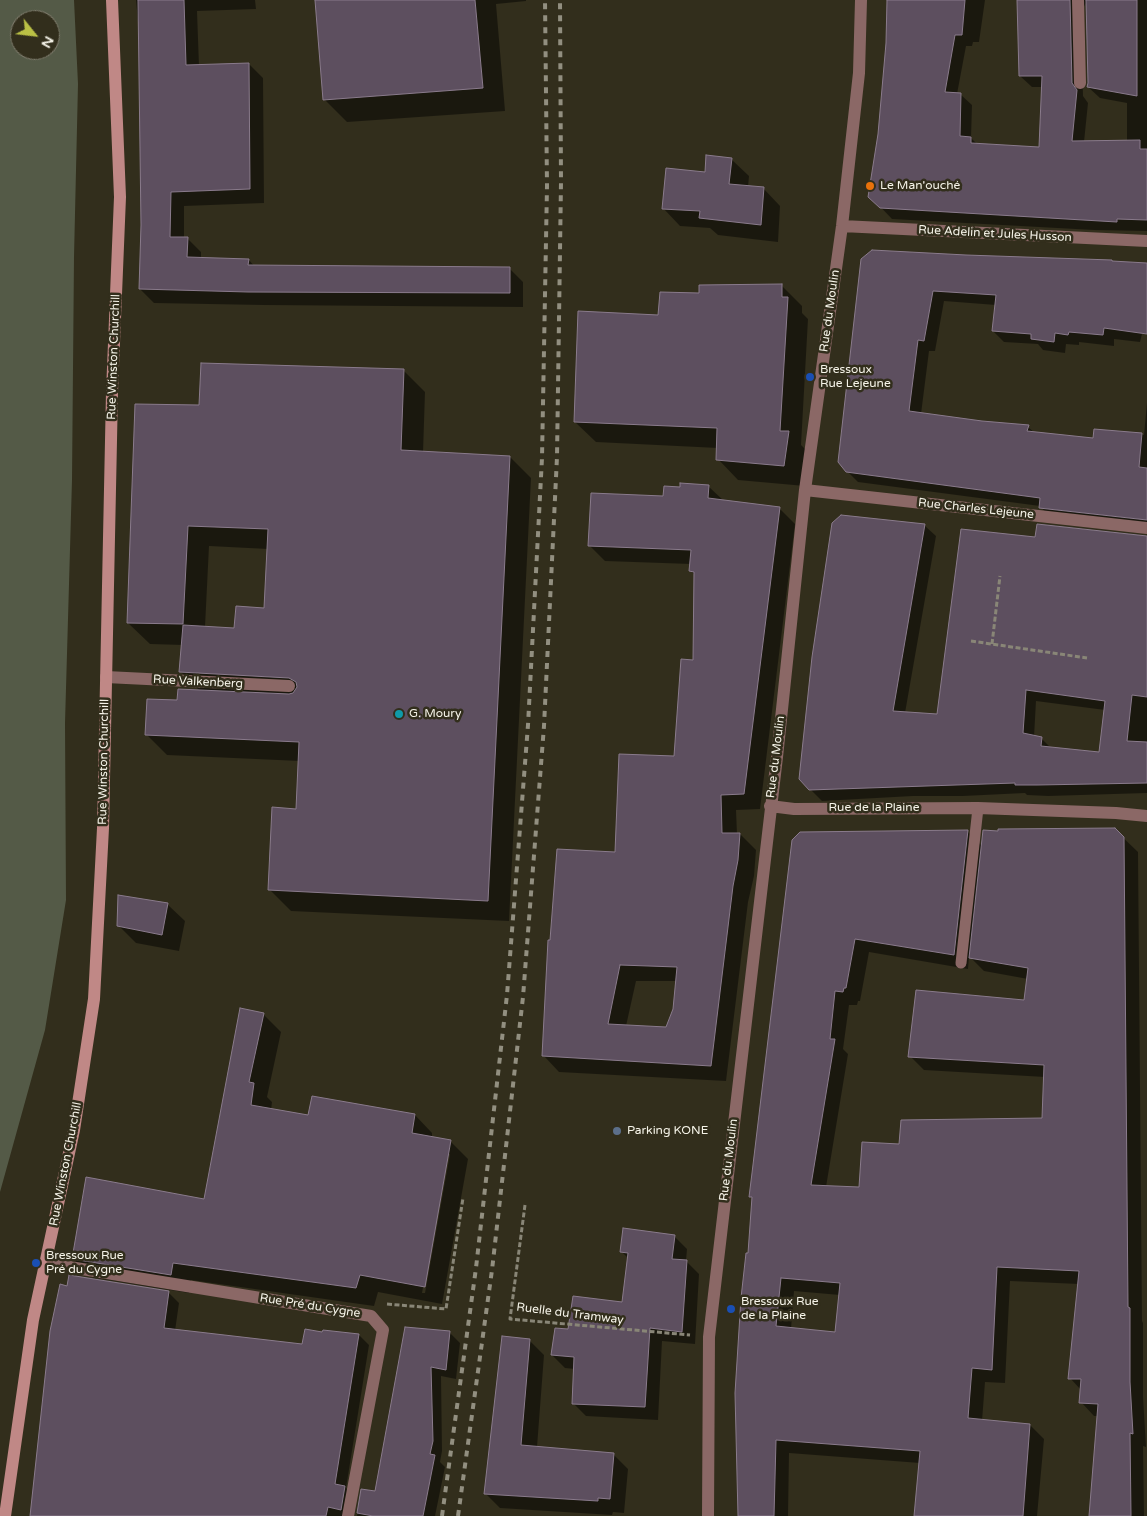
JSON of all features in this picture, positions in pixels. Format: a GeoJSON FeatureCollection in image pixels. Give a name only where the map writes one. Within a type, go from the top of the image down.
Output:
{"type":"FeatureCollection","features":[{"type":"Feature","properties":{"kind":"main road","name":"Rue Winston Churchill"},"geometry":{"type":"LineString","coordinates":[[5,1516],[33,1320],[74,1130],[94,999],[103,828],[112,392],[120,197],[112,0]]}},
{"type":"Feature","properties":{"kind":"street","name":"Rue du Moulin"},"geometry":{"type":"LineString","coordinates":[[708,1516],[709,1337],[805,490],[842,226],[859,73],[861,0]]}},
{"type":"Feature","properties":{"kind":"street"},"geometry":{"type":"LineString","coordinates":[[1078,0],[1080,83]]}},
{"type":"Feature","properties":{"kind":"street","name":"Rue Adelin et Jules Husson"},"geometry":{"type":"LineString","coordinates":[[842,226],[1147,241]]}},
{"type":"Feature","properties":{"kind":"street","name":"Rue Charles Lejeune"},"geometry":{"type":"LineString","coordinates":[[805,490],[1147,528]]}},
{"type":"Feature","properties":{"kind":"street","name":"Rue Valkenberg"},"geometry":{"type":"LineString","coordinates":[[106,677],[289,686]]}},
{"type":"Feature","properties":{"kind":"street","name":"Rue de la Plaine"},"geometry":{"type":"LineString","coordinates":[[770,806],[794,809],[978,808],[1116,813],[1147,816]]}},
{"type":"Feature","properties":{"kind":"street","name":"Rue Pré du Cygne"},"geometry":{"type":"LineString","coordinates":[[45,1263],[371,1316],[382,1330],[348,1516]]}},
{"type":"Feature","properties":{"kind":"lane"},"geometry":{"type":"LineString","coordinates":[[961,963],[978,808]]}},
{"type":"Feature","properties":{"kind":"path"},"geometry":{"type":"LineString","coordinates":[[992,644],[1000,576]]}},
{"type":"Feature","properties":{"kind":"path"},"geometry":{"type":"LineString","coordinates":[[971,641],[1087,658]]}},
{"type":"Feature","properties":{"kind":"path"},"geometry":{"type":"LineString","coordinates":[[371,1316],[389,1303],[446,1310],[463,1198]]}},
{"type":"Feature","properties":{"kind":"path","name":"Ruelle du Tramway"},"geometry":{"type":"LineString","coordinates":[[525,1205],[510,1319],[709,1337]]}},
{"type":"Feature","properties":{"kind":"green space"},"geometry":{"type":"Polygon","coordinates":[[[0,0],[74,0],[78,84],[72,480],[65,723],[66,900],[45,1030],[0,1192],[0,0]]]}},
{"type":"Feature","properties":{"kind":"building"},"geometry":{"type":"Polygon","coordinates":[[[138,0],[184,0],[186,65],[249,63],[250,189],[171,192],[170,237],[188,237],[187,257],[249,259],[248,265],[510,267],[510,293],[248,292],[139,289],[141,225],[138,0]]]}},
{"type":"Feature","properties":{"kind":"building"},"geometry":{"type":"Polygon","coordinates":[[[315,0],[475,0],[483,88],[323,100],[315,0]]]}},
{"type":"Feature","properties":{"kind":"building"},"geometry":{"type":"Polygon","coordinates":[[[887,0],[965,0],[962,35],[955,35],[945,92],[961,93],[960,136],[971,137],[971,143],[1039,147],[1042,76],[1019,76],[1017,0],[1070,0],[1072,83],[1077,90],[1072,141],[1140,140],[1140,149],[1147,149],[1147,220],[1117,219],[1117,222],[880,208],[868,197],[878,134],[886,43],[887,0]]]}},
{"type":"Feature","properties":{"kind":"building"},"geometry":{"type":"Polygon","coordinates":[[[1086,0],[1137,0],[1137,96],[1087,87],[1086,0]]]}},
{"type":"Feature","properties":{"kind":"building"},"geometry":{"type":"Polygon","coordinates":[[[706,155],[732,158],[729,184],[764,187],[761,225],[699,218],[700,211],[662,209],[666,168],[705,172],[706,155]]]}},
{"type":"Feature","properties":{"kind":"building"},"geometry":{"type":"Polygon","coordinates":[[[872,250],[1147,263],[1147,334],[1104,328],[1103,335],[1069,332],[1068,335],[1055,333],[1054,342],[1031,339],[1031,334],[992,331],[996,295],[933,291],[924,341],[918,340],[909,411],[1029,425],[1027,431],[1093,438],[1094,429],[1142,433],[1139,467],[1147,468],[1147,520],[1039,508],[1040,498],[846,472],[838,462],[861,259],[872,250]]]}},
{"type":"Feature","properties":{"kind":"building"},"geometry":{"type":"Polygon","coordinates":[[[782,284],[782,297],[788,297],[780,431],[789,431],[784,466],[716,460],[717,428],[574,422],[578,311],[658,315],[660,292],[699,293],[699,285],[782,284]]]}},
{"type":"Feature","properties":{"kind":"building","name":"G. Moury"},"geometry":{"type":"Polygon","coordinates":[[[201,363],[404,369],[401,450],[510,456],[488,901],[268,890],[272,807],[296,809],[299,742],[145,735],[147,699],[177,700],[178,689],[289,694],[293,693],[297,687],[296,682],[289,678],[179,672],[183,625],[234,628],[236,606],[264,608],[268,529],[188,526],[183,624],[127,623],[135,404],[199,405],[201,363]]]}},
{"type":"Feature","properties":{"kind":"building"},"geometry":{"type":"Polygon","coordinates":[[[680,483],[709,485],[708,498],[780,507],[744,794],[721,795],[722,833],[740,833],[711,1066],[542,1056],[548,940],[550,940],[557,849],[615,852],[619,754],[674,756],[681,659],[693,660],[694,572],[689,571],[691,550],[588,546],[591,493],[663,496],[664,486],[680,487],[680,483]],[[620,965],[608,1024],[666,1027],[673,1009],[677,967],[620,965]]]}},
{"type":"Feature","properties":{"kind":"building"},"geometry":{"type":"Polygon","coordinates":[[[841,515],[925,524],[893,711],[937,714],[961,529],[1035,537],[1037,524],[1147,536],[1147,697],[1132,695],[1127,741],[1147,742],[1147,783],[1015,785],[1015,783],[809,790],[799,779],[812,657],[832,523],[841,515]],[[1026,690],[1023,733],[1042,737],[1041,746],[1099,752],[1105,701],[1026,690]]]}},
{"type":"Feature","properties":{"kind":"building"},"geometry":{"type":"Polygon","coordinates":[[[1115,828],[1124,837],[1128,1307],[1130,1308],[1130,1382],[1133,1434],[1130,1433],[1131,1516],[1089,1516],[1098,1404],[1079,1403],[1081,1379],[1068,1379],[1079,1271],[997,1267],[992,1370],[972,1368],[968,1418],[1030,1424],[1023,1516],[914,1516],[920,1451],[776,1440],[774,1516],[738,1516],[735,1393],[741,1298],[746,1253],[748,1253],[752,1197],[749,1197],[792,840],[800,832],[968,830],[954,955],[855,939],[846,988],[844,988],[843,992],[835,991],[830,1039],[835,1039],[811,1185],[859,1187],[862,1142],[899,1144],[901,1120],[1042,1118],[1044,1065],[908,1057],[916,990],[1024,1000],[1028,968],[969,958],[983,830],[998,831],[998,829],[1115,828]],[[781,1278],[776,1326],[835,1332],[840,1283],[781,1278]]]}},
{"type":"Feature","properties":{"kind":"building"},"geometry":{"type":"Polygon","coordinates":[[[118,895],[168,903],[162,935],[117,926],[118,895]]]}},
{"type":"Feature","properties":{"kind":"building"},"geometry":{"type":"Polygon","coordinates":[[[240,1008],[264,1013],[249,1082],[254,1083],[251,1105],[308,1115],[312,1096],[415,1114],[412,1133],[451,1140],[425,1287],[360,1275],[356,1288],[173,1263],[171,1275],[72,1259],[86,1177],[204,1199],[240,1008]]]}},
{"type":"Feature","properties":{"kind":"building"},"geometry":{"type":"Polygon","coordinates":[[[623,1228],[675,1235],[672,1259],[687,1260],[682,1332],[650,1328],[645,1407],[572,1404],[574,1357],[551,1355],[555,1328],[568,1329],[573,1296],[622,1302],[628,1253],[620,1252],[623,1228]]]}},
{"type":"Feature","properties":{"kind":"building"},"geometry":{"type":"Polygon","coordinates":[[[69,1275],[169,1291],[164,1328],[302,1344],[305,1329],[359,1334],[335,1484],[345,1486],[341,1510],[328,1507],[326,1516],[30,1516],[50,1331],[60,1284],[67,1286],[69,1275]]]}},
{"type":"Feature","properties":{"kind":"building"},"geometry":{"type":"Polygon","coordinates":[[[405,1327],[450,1331],[446,1370],[431,1367],[433,1441],[430,1454],[435,1455],[423,1516],[373,1516],[357,1513],[361,1489],[375,1491],[405,1327]]]}},
{"type":"Feature","properties":{"kind":"building"},"geometry":{"type":"Polygon","coordinates":[[[502,1336],[530,1339],[521,1445],[614,1453],[610,1499],[598,1498],[598,1501],[484,1494],[502,1336]]]}},
{"type":"Feature","properties":{"kind":"railway"},"geometry":{"type":"LineString","coordinates":[[442,1516],[476,1268],[507,995],[528,725],[542,458],[547,186],[545,0]]}},
{"type":"Feature","properties":{"kind":"railway"},"geometry":{"type":"LineString","coordinates":[[458,1516],[492,1270],[523,997],[544,726],[557,457],[561,182],[560,0]]}},
{"type":"Feature","properties":{"kind":"place","name":"Le Man'ouché"},"geometry":{"type":"Point","coordinates":[870,186]}},
{"type":"Feature","properties":{"kind":"place","name":"Bressoux Rue Lejeune"},"geometry":{"type":"Point","coordinates":[810,377]}},
{"type":"Feature","properties":{"kind":"place","name":"G. Moury"},"geometry":{"type":"Point","coordinates":[399,714]}},
{"type":"Feature","properties":{"kind":"place","name":"Parking KONE"},"geometry":{"type":"Point","coordinates":[617,1131]}},
{"type":"Feature","properties":{"kind":"place","name":"Bressoux Rue Pré du Cygne"},"geometry":{"type":"Point","coordinates":[36,1263]}},
{"type":"Feature","properties":{"kind":"place","name":"Bressoux Rue de la Plaine"},"geometry":{"type":"Point","coordinates":[731,1309]}}]}
